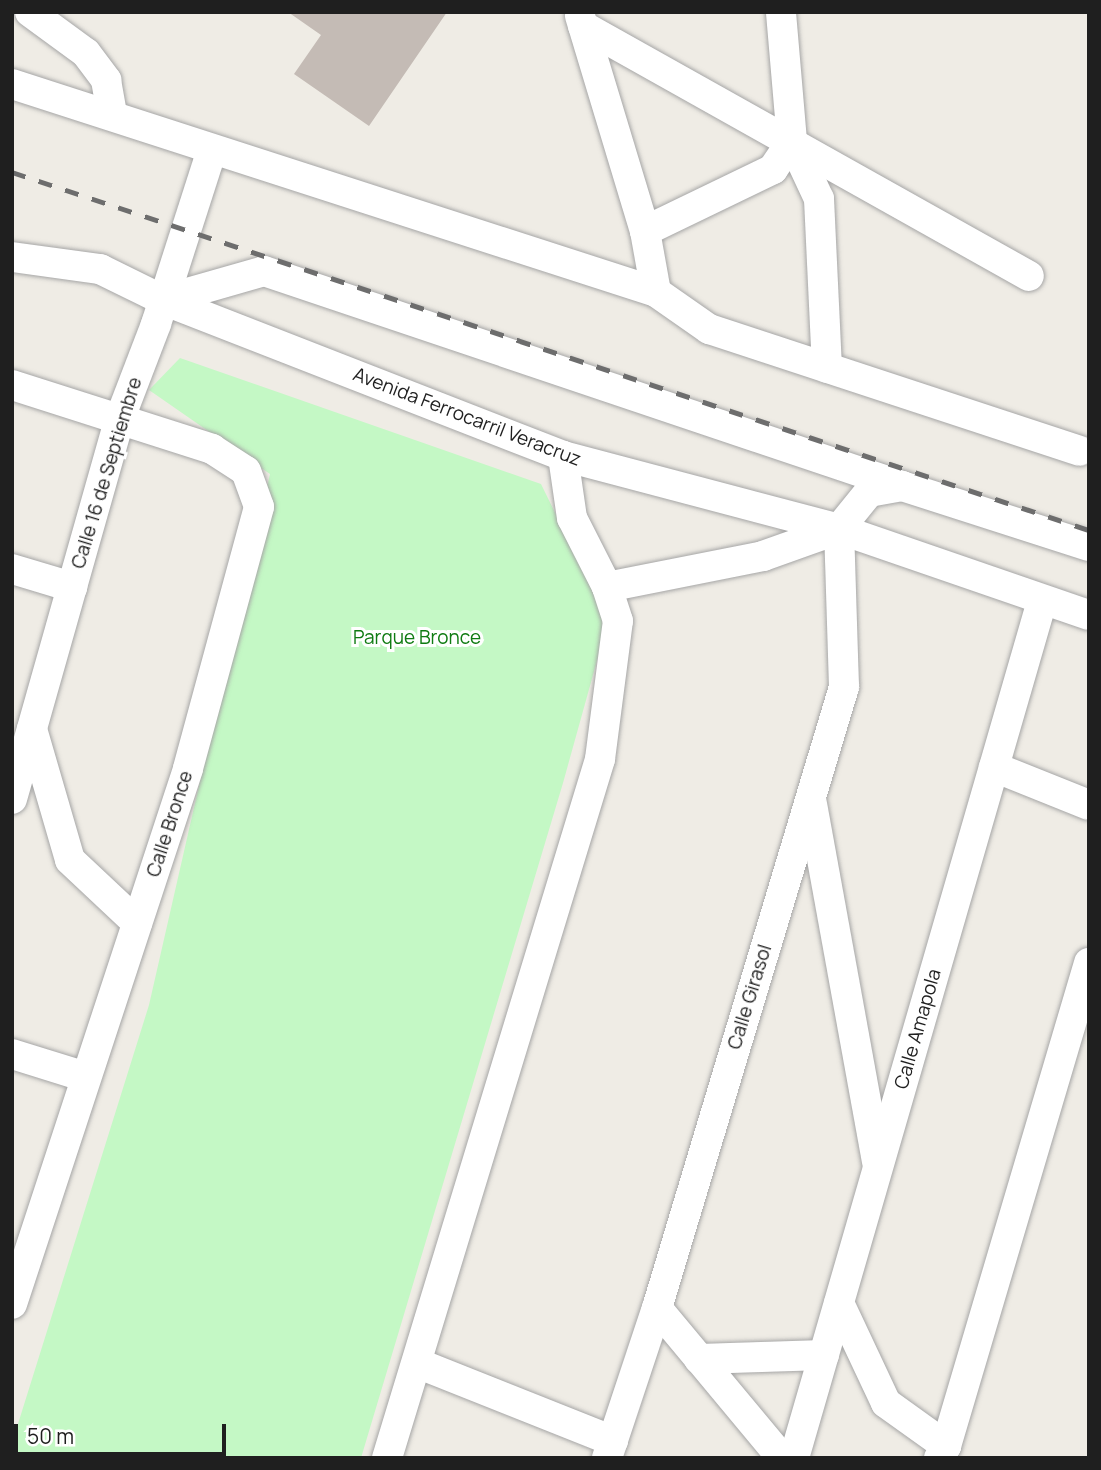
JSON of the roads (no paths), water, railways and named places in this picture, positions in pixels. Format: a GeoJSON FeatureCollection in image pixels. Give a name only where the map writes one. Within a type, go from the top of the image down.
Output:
{"type":"FeatureCollection","features":[{"type":"Feature","properties":{"kind":"street"},"geometry":{"type":"LineString","coordinates":[[30,12],[86,53],[106,80],[112,115]]}},
{"type":"Feature","properties":{"kind":"street"},"geometry":{"type":"LineString","coordinates":[[781,12],[792,141],[819,199],[827,368]]}},
{"type":"Feature","properties":{"kind":"street"},"geometry":{"type":"LineString","coordinates":[[581,19],[1028,276]]}},
{"type":"Feature","properties":{"kind":"street"},"geometry":{"type":"LineString","coordinates":[[581,19],[645,231],[656,292]]}},
{"type":"Feature","properties":{"kind":"street"},"geometry":{"type":"LineString","coordinates":[[12,84],[656,292],[709,329],[1079,451]]}},
{"type":"Feature","properties":{"kind":"street"},"geometry":{"type":"LineString","coordinates":[[645,231],[773,169],[792,141]]}},
{"type":"Feature","properties":{"kind":"street","name":"Calle 16 de Septiembre"},"geometry":{"type":"LineString","coordinates":[[15,781],[120,418],[163,300],[212,150]]}},
{"type":"Feature","properties":{"kind":"street","name":"Avenida Ferrocarril Veracruz"},"geometry":{"type":"LineString","coordinates":[[12,257],[100,269],[163,300],[563,456],[839,529],[1089,615]]}},
{"type":"Feature","properties":{"kind":"street"},"geometry":{"type":"LineString","coordinates":[[163,300],[264,271],[1089,546]]}},
{"type":"Feature","properties":{"kind":"street","name":"Calle Bronce"},"geometry":{"type":"LineString","coordinates":[[12,385],[212,449],[246,471],[259,507],[188,769],[12,1304]]}},
{"type":"Feature","properties":{"kind":"street"},"geometry":{"type":"LineString","coordinates":[[387,1458],[600,759],[618,621],[607,587],[572,518],[563,456]]}},
{"type":"Feature","properties":{"kind":"street"},"geometry":{"type":"LineString","coordinates":[[607,587],[762,556],[839,529],[869,492],[902,485]]}},
{"type":"Feature","properties":{"kind":"street","name":"Calle Girasol"},"geometry":{"type":"LineString","coordinates":[[610,1450],[657,1308],[844,687],[839,529]]}},
{"type":"Feature","properties":{"kind":"street"},"geometry":{"type":"LineString","coordinates":[[12,569],[72,587]]}},
{"type":"Feature","properties":{"kind":"street","name":"Calle Amapola"},"geometry":{"type":"LineString","coordinates":[[794,1458],[1042,601]]}},
{"type":"Feature","properties":{"kind":"street"},"geometry":{"type":"LineString","coordinates":[[32,729],[70,859],[137,923]]}},
{"type":"Feature","properties":{"kind":"street"},"geometry":{"type":"LineString","coordinates":[[994,768],[1089,805]]}},
{"type":"Feature","properties":{"kind":"street"},"geometry":{"type":"LineString","coordinates":[[811,797],[878,1168]]}},
{"type":"Feature","properties":{"kind":"street"},"geometry":{"type":"LineString","coordinates":[[839,1303],[886,1403],[942,1452],[1089,963]]}},
{"type":"Feature","properties":{"kind":"street"},"geometry":{"type":"LineString","coordinates":[[12,1054],[86,1077]]}},
{"type":"Feature","properties":{"kind":"street"},"geometry":{"type":"LineString","coordinates":[[657,1308],[782,1458]]}},
{"type":"Feature","properties":{"kind":"street"},"geometry":{"type":"LineString","coordinates":[[699,1359],[824,1354]]}},
{"type":"Feature","properties":{"kind":"street"},"geometry":{"type":"LineString","coordinates":[[417,1363],[610,1450]]}},
{"type":"Feature","properties":{"kind":"railway"},"geometry":{"type":"LineString","coordinates":[[12,172],[1089,530]]}},
{"type":"Feature","properties":{"kind":"park label","name":"Parque Bronce"},"geometry":{"type":"Point","coordinates":[417,638]}}]}
